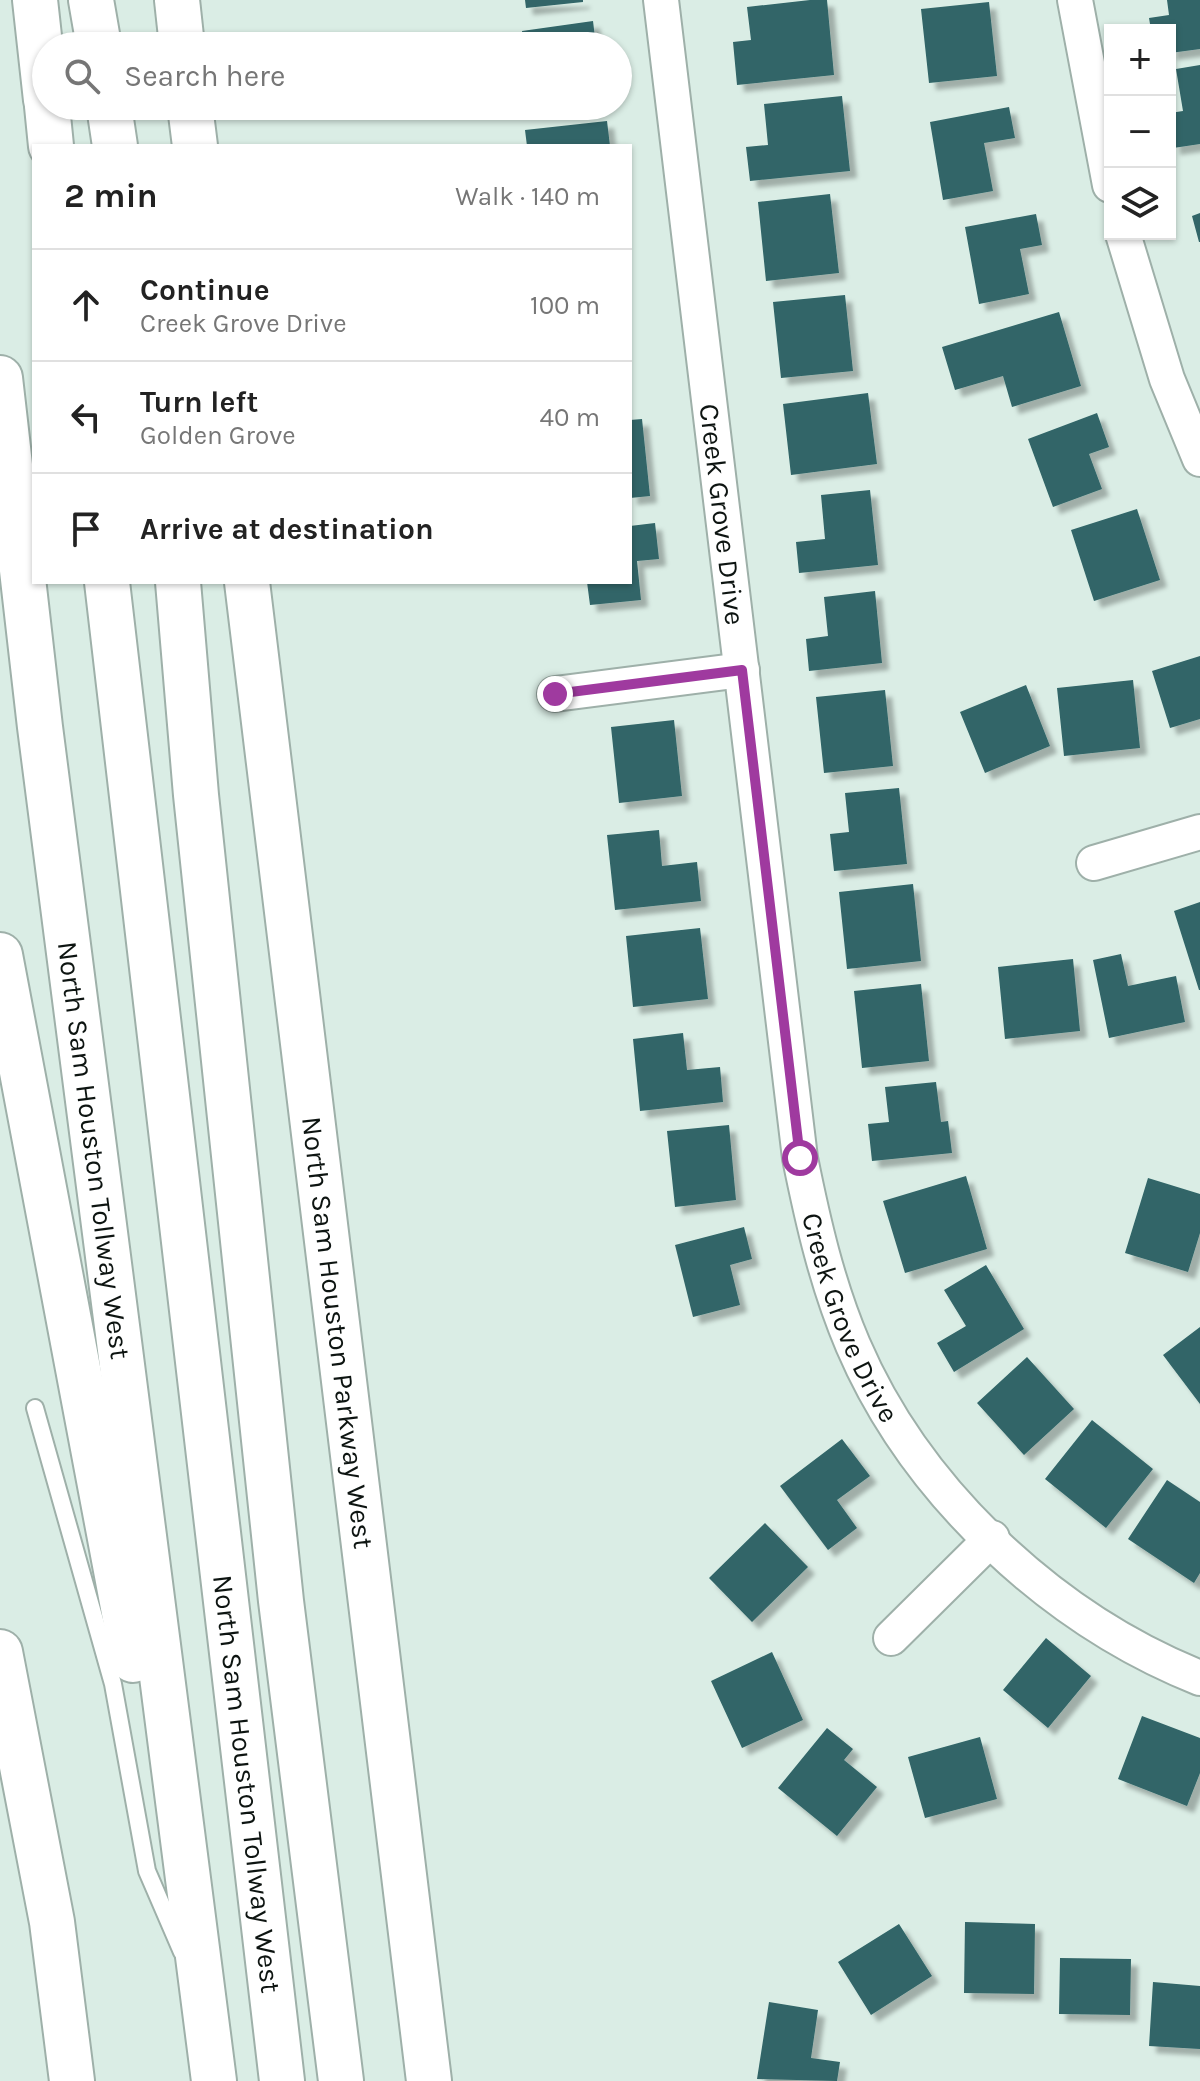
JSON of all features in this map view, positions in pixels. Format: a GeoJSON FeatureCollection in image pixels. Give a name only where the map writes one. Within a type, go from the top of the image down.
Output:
{"type":"FeatureCollection","features":[{"type":"Feature","properties":{"kind":"main road"},"geometry":{"type":"LineString","coordinates":[[35,0],[38,32]]}},
{"type":"Feature","properties":{"kind":"main road"},"geometry":{"type":"LineString","coordinates":[[91,0],[97,32]]}},
{"type":"Feature","properties":{"kind":"main road"},"geometry":{"type":"LineString","coordinates":[[177,0],[180,32]]}},
{"type":"Feature","properties":{"kind":"main road"},"geometry":{"type":"LineString","coordinates":[[48,120],[51,144]]}},
{"type":"Feature","properties":{"kind":"main road"},"geometry":{"type":"LineString","coordinates":[[111,120],[115,144]]}},
{"type":"Feature","properties":{"kind":"main road"},"geometry":{"type":"LineString","coordinates":[[192,120],[195,144]]}},
{"type":"Feature","properties":{"kind":"main road","name":"North Sam Houston Tollway West"},"geometry":{"type":"LineString","coordinates":[[0,378],[40,727],[214,2081]]}},
{"type":"Feature","properties":{"kind":"main road","name":"North Sam Houston Tollway West"},"geometry":{"type":"LineString","coordinates":[[107,584],[282,2081]]}},
{"type":"Feature","properties":{"kind":"main road","name":"North Sam Houston Tollway West"},"geometry":{"type":"LineString","coordinates":[[178,584],[196,795],[281,1601],[341,2081]]}},
{"type":"Feature","properties":{"kind":"main road","name":"North Sam Houston Parkway West"},"geometry":{"type":"LineString","coordinates":[[247,584],[429,2081]]}},
{"type":"Feature","properties":{"kind":"main road","name":"North Sam Houston Tollway West"},"geometry":{"type":"LineString","coordinates":[[0,955],[109,1521],[157,1807],[170,1864],[195,1922]]}},
{"type":"Feature","properties":{"kind":"main road"},"geometry":{"type":"LineString","coordinates":[[0,1652],[52,1922],[72,2081]]}},
{"type":"Feature","properties":{"kind":"street","name":"Creek Grove Drive"},"geometry":{"type":"LineString","coordinates":[[661,0],[800,1158],[820,1255],[853,1346],[901,1431],[949,1496],[1053,1596],[1101,1627],[1200,1678]]}},
{"type":"Feature","properties":{"kind":"street"},"geometry":{"type":"LineString","coordinates":[[1075,0],[1107,168]]}},
{"type":"Feature","properties":{"kind":"street"},"geometry":{"type":"LineString","coordinates":[[1125,240],[1167,379],[1200,459]]}},
{"type":"Feature","properties":{"kind":"street"},"geometry":{"type":"LineString","coordinates":[[555,694],[742,670]]}},
{"type":"Feature","properties":{"kind":"street"},"geometry":{"type":"LineString","coordinates":[[1094,863],[1200,832]]}},
{"type":"Feature","properties":{"kind":"street"},"geometry":{"type":"LineString","coordinates":[[891,1638],[992,1538]]}},
{"type":"Feature","properties":{"kind":"lane"},"geometry":{"type":"LineString","coordinates":[[35,1408],[113,1684],[147,1871],[169,1929],[204,1992]]}},
{"type":"Feature","properties":{"kind":"building"},"geometry":{"type":"Polygon","coordinates":[[[525,0],[583,0],[583,2],[526,8],[525,0]]]}},
{"type":"Feature","properties":{"kind":"building"},"geometry":{"type":"Polygon","coordinates":[[[827,0],[834,75],[737,85],[733,42],[751,40],[747,7],[827,0]]]}},
{"type":"Feature","properties":{"kind":"building"},"geometry":{"type":"Polygon","coordinates":[[[1167,0],[1200,0],[1200,49],[1176,52],[1176,24],[1150,24],[1149,18],[1169,15],[1167,0]]]}},
{"type":"Feature","properties":{"kind":"building"},"geometry":{"type":"Polygon","coordinates":[[[989,2],[997,76],[929,83],[921,9],[989,2]]]}},
{"type":"Feature","properties":{"kind":"building"},"geometry":{"type":"Polygon","coordinates":[[[593,21],[594,32],[522,32],[593,21]]]}},
{"type":"Feature","properties":{"kind":"building"},"geometry":{"type":"Polygon","coordinates":[[[1200,65],[1200,144],[1176,148],[1176,112],[1183,111],[1176,69],[1200,65]]]}},
{"type":"Feature","properties":{"kind":"building"},"geometry":{"type":"Polygon","coordinates":[[[842,96],[850,171],[750,181],[746,147],[768,145],[764,104],[842,96]]]}},
{"type":"Feature","properties":{"kind":"building"},"geometry":{"type":"Polygon","coordinates":[[[1009,107],[1015,138],[984,143],[993,191],[943,200],[930,122],[1009,107]]]}},
{"type":"Feature","properties":{"kind":"building"},"geometry":{"type":"Polygon","coordinates":[[[607,121],[610,144],[527,144],[525,130],[607,121]]]}},
{"type":"Feature","properties":{"kind":"building"},"geometry":{"type":"Polygon","coordinates":[[[830,194],[839,273],[766,281],[758,202],[830,194]]]}},
{"type":"Feature","properties":{"kind":"building"},"geometry":{"type":"Polygon","coordinates":[[[1200,213],[1200,242],[1199,242],[1192,216],[1200,213]]]}},
{"type":"Feature","properties":{"kind":"building"},"geometry":{"type":"Polygon","coordinates":[[[1036,214],[1042,245],[1020,249],[1029,294],[979,304],[965,227],[1036,214]]]}},
{"type":"Feature","properties":{"kind":"building"},"geometry":{"type":"Polygon","coordinates":[[[845,295],[853,371],[781,378],[773,302],[845,295]]]}},
{"type":"Feature","properties":{"kind":"building"},"geometry":{"type":"Polygon","coordinates":[[[1059,312],[1081,386],[1012,407],[1003,376],[955,390],[942,347],[1059,312]]]}},
{"type":"Feature","properties":{"kind":"building"},"geometry":{"type":"Polygon","coordinates":[[[868,393],[877,464],[791,475],[783,404],[868,393]]]}},
{"type":"Feature","properties":{"kind":"building"},"geometry":{"type":"Polygon","coordinates":[[[1097,413],[1109,447],[1089,454],[1102,489],[1053,507],[1028,439],[1097,413]]]}},
{"type":"Feature","properties":{"kind":"building"},"geometry":{"type":"Polygon","coordinates":[[[642,419],[650,496],[632,498],[632,420],[642,419]]]}},
{"type":"Feature","properties":{"kind":"building"},"geometry":{"type":"Polygon","coordinates":[[[870,490],[878,565],[799,573],[796,542],[825,539],[821,495],[870,490]]]}},
{"type":"Feature","properties":{"kind":"building"},"geometry":{"type":"Polygon","coordinates":[[[1137,509],[1160,580],[1094,601],[1071,530],[1137,509]]]}},
{"type":"Feature","properties":{"kind":"building"},"geometry":{"type":"Polygon","coordinates":[[[655,523],[659,559],[637,561],[641,600],[590,605],[587,584],[632,584],[632,526],[655,523]]]}},
{"type":"Feature","properties":{"kind":"building"},"geometry":{"type":"Polygon","coordinates":[[[875,591],[882,663],[809,671],[806,639],[828,636],[824,597],[875,591]]]}},
{"type":"Feature","properties":{"kind":"building"},"geometry":{"type":"Polygon","coordinates":[[[1200,656],[1200,719],[1170,728],[1152,671],[1200,656]]]}},
{"type":"Feature","properties":{"kind":"building"},"geometry":{"type":"Polygon","coordinates":[[[1133,680],[1140,748],[1064,756],[1057,688],[1133,680]]]}},
{"type":"Feature","properties":{"kind":"building"},"geometry":{"type":"Polygon","coordinates":[[[1026,685],[1050,746],[985,773],[960,712],[1026,685]]]}},
{"type":"Feature","properties":{"kind":"building"},"geometry":{"type":"Polygon","coordinates":[[[885,690],[893,766],[824,773],[816,697],[885,690]]]}},
{"type":"Feature","properties":{"kind":"building"},"geometry":{"type":"Polygon","coordinates":[[[674,720],[682,796],[619,803],[611,727],[674,720]]]}},
{"type":"Feature","properties":{"kind":"building"},"geometry":{"type":"Polygon","coordinates":[[[899,788],[907,864],[834,871],[830,834],[849,832],[845,793],[899,788]]]}},
{"type":"Feature","properties":{"kind":"building"},"geometry":{"type":"Polygon","coordinates":[[[659,830],[662,866],[697,862],[701,901],[615,910],[607,835],[659,830]]]}},
{"type":"Feature","properties":{"kind":"building"},"geometry":{"type":"Polygon","coordinates":[[[913,884],[921,961],[847,969],[839,892],[913,884]]]}},
{"type":"Feature","properties":{"kind":"building"},"geometry":{"type":"Polygon","coordinates":[[[1200,902],[1200,990],[1199,990],[1174,911],[1200,902]]]}},
{"type":"Feature","properties":{"kind":"building"},"geometry":{"type":"Polygon","coordinates":[[[700,928],[708,999],[633,1007],[626,936],[700,928]]]}},
{"type":"Feature","properties":{"kind":"building"},"geometry":{"type":"Polygon","coordinates":[[[1121,954],[1128,986],[1176,976],[1185,1022],[1109,1038],[1093,960],[1121,954]]]}},
{"type":"Feature","properties":{"kind":"building"},"geometry":{"type":"Polygon","coordinates":[[[1073,959],[1080,1031],[1005,1039],[998,967],[1073,959]]]}},
{"type":"Feature","properties":{"kind":"building"},"geometry":{"type":"Polygon","coordinates":[[[921,984],[929,1061],[862,1068],[854,991],[921,984]]]}},
{"type":"Feature","properties":{"kind":"building"},"geometry":{"type":"Polygon","coordinates":[[[683,1033],[687,1070],[720,1067],[723,1102],[640,1111],[633,1039],[683,1033]]]}},
{"type":"Feature","properties":{"kind":"building"},"geometry":{"type":"Polygon","coordinates":[[[936,1082],[941,1122],[948,1121],[952,1153],[872,1161],[868,1124],[889,1122],[885,1087],[936,1082]]]}},
{"type":"Feature","properties":{"kind":"building"},"geometry":{"type":"Polygon","coordinates":[[[729,1125],[736,1200],[675,1207],[667,1131],[729,1125]]]}},
{"type":"Feature","properties":{"kind":"building"},"geometry":{"type":"Polygon","coordinates":[[[966,1176],[987,1249],[905,1273],[883,1201],[966,1176]]]}},
{"type":"Feature","properties":{"kind":"building"},"geometry":{"type":"Polygon","coordinates":[[[1148,1178],[1200,1194],[1200,1233],[1188,1272],[1125,1253],[1148,1178]]]}},
{"type":"Feature","properties":{"kind":"building"},"geometry":{"type":"Polygon","coordinates":[[[744,1227],[752,1259],[730,1265],[740,1305],[693,1317],[675,1245],[744,1227]]]}},
{"type":"Feature","properties":{"kind":"building"},"geometry":{"type":"Polygon","coordinates":[[[986,1265],[1024,1329],[954,1372],[937,1343],[966,1326],[944,1290],[986,1265]]]}},
{"type":"Feature","properties":{"kind":"building"},"geometry":{"type":"Polygon","coordinates":[[[1200,1327],[1200,1404],[1163,1355],[1200,1327]]]}},
{"type":"Feature","properties":{"kind":"building"},"geometry":{"type":"Polygon","coordinates":[[[1027,1357],[1074,1409],[1024,1455],[977,1403],[1027,1357]]]}},
{"type":"Feature","properties":{"kind":"building"},"geometry":{"type":"Polygon","coordinates":[[[1092,1420],[1153,1469],[1106,1528],[1045,1479],[1092,1420]]]}},
{"type":"Feature","properties":{"kind":"building"},"geometry":{"type":"Polygon","coordinates":[[[842,1439],[870,1476],[837,1500],[857,1528],[828,1550],[780,1486],[842,1439]]]}},
{"type":"Feature","properties":{"kind":"building"},"geometry":{"type":"Polygon","coordinates":[[[1167,1480],[1200,1502],[1200,1573],[1194,1583],[1128,1539],[1167,1480]]]}},
{"type":"Feature","properties":{"kind":"building"},"geometry":{"type":"Polygon","coordinates":[[[765,1523],[808,1567],[752,1622],[709,1578],[765,1523]]]}},
{"type":"Feature","properties":{"kind":"building"},"geometry":{"type":"Polygon","coordinates":[[[1046,1638],[1091,1676],[1048,1728],[1003,1690],[1046,1638]]]}},
{"type":"Feature","properties":{"kind":"building"},"geometry":{"type":"Polygon","coordinates":[[[772,1652],[803,1720],[742,1748],[711,1681],[772,1652]]]}},
{"type":"Feature","properties":{"kind":"building"},"geometry":{"type":"Polygon","coordinates":[[[1142,1716],[1200,1738],[1200,1773],[1187,1806],[1118,1779],[1142,1716]]]}},
{"type":"Feature","properties":{"kind":"building"},"geometry":{"type":"Polygon","coordinates":[[[827,1728],[853,1749],[844,1760],[877,1787],[837,1836],[778,1788],[827,1728]]]}},
{"type":"Feature","properties":{"kind":"building"},"geometry":{"type":"Polygon","coordinates":[[[980,1737],[997,1799],[925,1818],[908,1757],[980,1737]]]}},
{"type":"Feature","properties":{"kind":"building"},"geometry":{"type":"Polygon","coordinates":[[[965,1922],[1035,1924],[1034,1994],[964,1993],[965,1922]]]}},
{"type":"Feature","properties":{"kind":"building"},"geometry":{"type":"Polygon","coordinates":[[[899,1924],[932,1976],[871,2015],[838,1962],[899,1924]]]}},
{"type":"Feature","properties":{"kind":"building"},"geometry":{"type":"Polygon","coordinates":[[[1060,1958],[1131,1959],[1130,2015],[1059,2014],[1060,1958]]]}},
{"type":"Feature","properties":{"kind":"building"},"geometry":{"type":"Polygon","coordinates":[[[1153,1982],[1200,1986],[1200,2049],[1149,2046],[1153,1982]]]}},
{"type":"Feature","properties":{"kind":"building"},"geometry":{"type":"Polygon","coordinates":[[[769,2002],[818,2010],[811,2058],[840,2062],[837,2081],[757,2079],[769,2002]]]}},
{"type":"Feature","properties":{"kind":"route"},"geometry":{"type":"LineString","coordinates":[[555,694],[742,670],[800,1158]]}}]}
